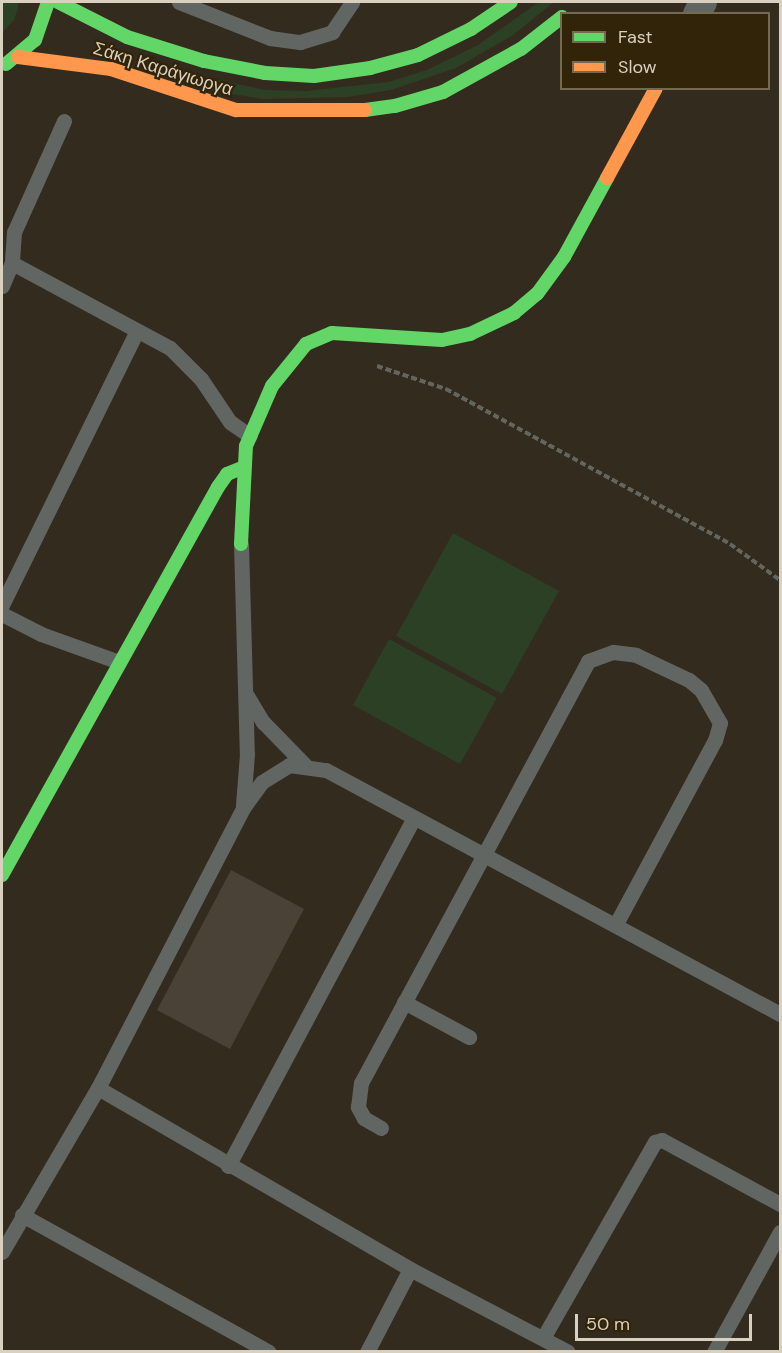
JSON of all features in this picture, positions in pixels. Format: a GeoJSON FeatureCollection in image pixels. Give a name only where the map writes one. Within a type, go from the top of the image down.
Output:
{"type":"FeatureCollection","features":[{"type":"Feature","properties":{"kind":"street"},"geometry":{"type":"LineString","coordinates":[[2,65],[18,57],[41,29],[48,2]]}},
{"type":"Feature","properties":{"kind":"street","name":"Σάκη Καράγιωργα"},"geometry":{"type":"LineString","coordinates":[[58,2],[127,37],[204,61],[265,73],[314,76],[370,68],[418,55],[471,29],[511,2]]}},
{"type":"Feature","properties":{"kind":"street","name":"Σάκη Καράγιωργα"},"geometry":{"type":"LineString","coordinates":[[18,57],[111,69],[236,110],[304,114],[347,112],[395,105],[443,92],[521,50],[560,18]]}},
{"type":"Feature","properties":{"kind":"street"},"geometry":{"type":"LineString","coordinates":[[242,544],[242,468],[250,436],[272,386],[293,357],[320,337],[345,333],[442,340],[478,331],[514,313],[537,294],[564,257],[655,90]]}},
{"type":"Feature","properties":{"kind":"street"},"geometry":{"type":"LineString","coordinates":[[2,875],[218,487],[228,474],[242,468]]}},
{"type":"Feature","properties":{"kind":"lane"},"geometry":{"type":"LineString","coordinates":[[179,2],[270,38],[300,42],[332,32],[351,2]]}},
{"type":"Feature","properties":{"kind":"lane"},"geometry":{"type":"LineString","coordinates":[[2,286],[12,263],[14,232],[64,121]]}},
{"type":"Feature","properties":{"kind":"lane"},"geometry":{"type":"LineString","coordinates":[[12,263],[137,331],[186,361],[230,422],[250,436]]}},
{"type":"Feature","properties":{"kind":"lane"},"geometry":{"type":"LineString","coordinates":[[2,605],[137,331]]}},
{"type":"Feature","properties":{"kind":"lane"},"geometry":{"type":"LineString","coordinates":[[242,544],[247,754],[243,808]]}},
{"type":"Feature","properties":{"kind":"lane"},"geometry":{"type":"LineString","coordinates":[[2,614],[41,634],[119,662]]}},
{"type":"Feature","properties":{"kind":"lane"},"geometry":{"type":"LineString","coordinates":[[381,1128],[364,1118],[357,1097],[482,854],[588,661],[613,652],[628,653],[689,680],[719,716],[715,740],[616,924]]}},
{"type":"Feature","properties":{"kind":"lane"},"geometry":{"type":"LineString","coordinates":[[244,691],[263,722],[305,765]]}},
{"type":"Feature","properties":{"kind":"lane"},"geometry":{"type":"LineString","coordinates":[[2,1252],[98,1088],[243,808],[275,771],[305,765],[326,770],[780,1014]]}},
{"type":"Feature","properties":{"kind":"lane"},"geometry":{"type":"LineString","coordinates":[[228,1166],[414,817]]}},
{"type":"Feature","properties":{"kind":"lane"},"geometry":{"type":"LineString","coordinates":[[404,1002],[470,1037]]}},
{"type":"Feature","properties":{"kind":"lane"},"geometry":{"type":"LineString","coordinates":[[98,1088],[228,1166],[410,1269],[568,1352]]}},
{"type":"Feature","properties":{"kind":"lane"},"geometry":{"type":"LineString","coordinates":[[543,1338],[655,1142],[662,1140],[780,1204]]}},
{"type":"Feature","properties":{"kind":"lane"},"geometry":{"type":"LineString","coordinates":[[22,1215],[269,1352]]}},
{"type":"Feature","properties":{"kind":"lane"},"geometry":{"type":"LineString","coordinates":[[714,1352],[780,1232]]}},
{"type":"Feature","properties":{"kind":"lane"},"geometry":{"type":"LineString","coordinates":[[367,1352],[410,1269]]}},
{"type":"Feature","properties":{"kind":"path"},"geometry":{"type":"LineString","coordinates":[[345,333],[350,349],[361,358],[446,389],[730,544],[780,580]]}},
{"type":"Feature","properties":{"kind":"green space"},"geometry":{"type":"Polygon","coordinates":[[[2,2],[18,2],[18,8],[14,20],[2,33],[2,2]]]}},
{"type":"Feature","properties":{"kind":"green space"},"geometry":{"type":"Polygon","coordinates":[[[539,2],[554,2],[513,35],[456,68],[391,90],[348,97],[264,99],[207,90],[209,78],[265,90],[306,91],[388,82],[427,70],[478,45],[539,2]]]}},
{"type":"Feature","properties":{"kind":"green space"},"geometry":{"type":"Polygon","coordinates":[[[453,533],[559,591],[502,694],[396,636],[453,533]]]}},
{"type":"Feature","properties":{"kind":"green space"},"geometry":{"type":"Polygon","coordinates":[[[389,639],[497,698],[460,764],[353,705],[389,639]]]}},
{"type":"Feature","properties":{"kind":"building"},"geometry":{"type":"Polygon","coordinates":[[[231,870],[304,909],[230,1049],[157,1010],[231,870]]]}},
{"type":"Feature","properties":{"kind":"traffic: fast"},"geometry":{"type":"LineString","coordinates":[[6,64],[35,40],[48,2]]}},
{"type":"Feature","properties":{"kind":"traffic: fast"},"geometry":{"type":"LineString","coordinates":[[58,2],[127,37],[204,61],[265,73],[314,76],[370,68],[418,55],[471,29],[511,2]]}},
{"type":"Feature","properties":{"kind":"traffic: fast"},"geometry":{"type":"LineString","coordinates":[[365,110],[395,106],[443,92],[521,49],[560,19]]}},
{"type":"Feature","properties":{"kind":"traffic: fast"},"geometry":{"type":"LineString","coordinates":[[241,544],[246,446],[272,386],[306,344],[332,333],[442,340],[470,334],[514,313],[537,294],[564,257],[607,178]]}},
{"type":"Feature","properties":{"kind":"traffic: fast"},"geometry":{"type":"LineString","coordinates":[[2,875],[218,487],[227,474],[242,468]]}},
{"type":"Feature","properties":{"kind":"traffic: slow"},"geometry":{"type":"LineString","coordinates":[[18,57],[111,69],[236,110],[365,110]]}},
{"type":"Feature","properties":{"kind":"traffic: slow"},"geometry":{"type":"LineString","coordinates":[[607,178],[655,90]]}}]}
